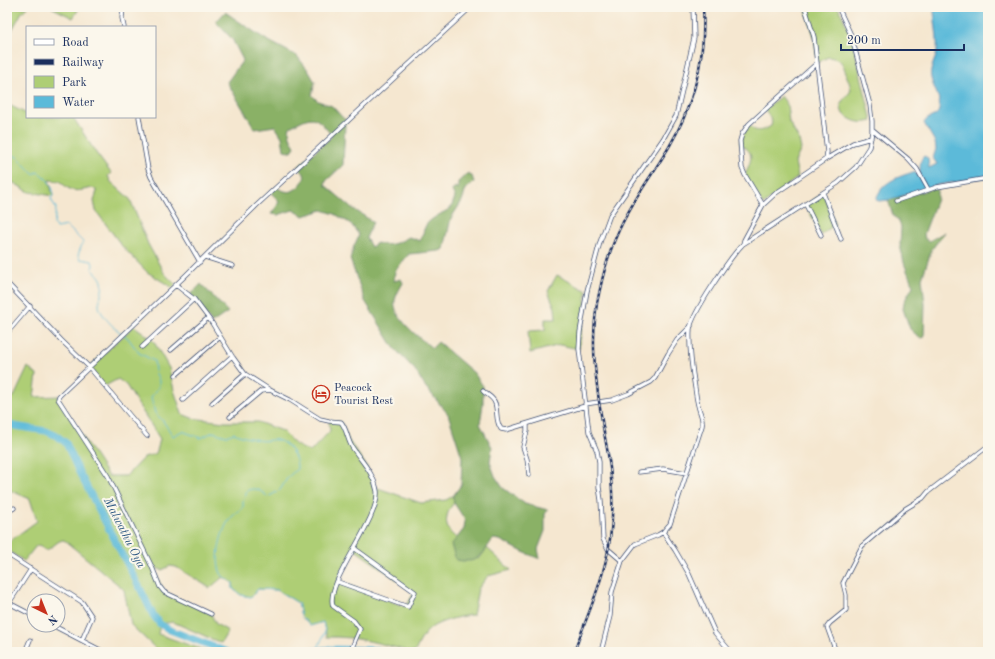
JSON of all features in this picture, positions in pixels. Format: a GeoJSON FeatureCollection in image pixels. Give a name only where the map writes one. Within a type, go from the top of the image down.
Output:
{"type":"FeatureCollection","features":[{"type":"Feature","properties":{"kind":"street"},"geometry":{"type":"LineString","coordinates":[[123,7],[122,18],[124,26]]}},
{"type":"Feature","properties":{"kind":"street"},"geometry":{"type":"LineString","coordinates":[[211,614],[164,592],[160,587],[149,560],[108,476],[58,399],[59,396],[200,262],[257,205],[471,7]]}},
{"type":"Feature","properties":{"kind":"street"},"geometry":{"type":"LineString","coordinates":[[622,561],[608,550],[603,539],[599,487],[599,462],[597,451],[589,432],[585,405],[579,349],[580,332],[587,291],[600,242],[610,215],[663,139],[676,116],[694,38],[693,7]]}},
{"type":"Feature","properties":{"kind":"street"},"geometry":{"type":"LineString","coordinates":[[806,7],[814,37],[827,152],[826,160]]}},
{"type":"Feature","properties":{"kind":"street"},"geometry":{"type":"LineString","coordinates":[[743,242],[806,205],[838,184],[856,167],[869,147],[872,129],[870,105],[852,39],[838,7]]}},
{"type":"Feature","properties":{"kind":"street"},"geometry":{"type":"LineString","coordinates":[[763,206],[742,168],[740,145],[742,134],[748,124],[817,63]]}},
{"type":"Feature","properties":{"kind":"street"},"geometry":{"type":"LineString","coordinates":[[139,118],[148,169],[151,177],[200,262]]}},
{"type":"Feature","properties":{"kind":"street"},"geometry":{"type":"LineString","coordinates":[[872,129],[908,159],[921,176],[928,189]]}},
{"type":"Feature","properties":{"kind":"street"},"geometry":{"type":"LineString","coordinates":[[601,652],[610,616],[612,592],[622,561],[635,544],[663,532],[670,524],[703,421],[695,388],[690,330],[706,297],[743,242],[763,206],[776,193],[853,143],[871,138]]}},
{"type":"Feature","properties":{"kind":"street"},"geometry":{"type":"LineString","coordinates":[[896,200],[928,189],[988,178]]}},
{"type":"Feature","properties":{"kind":"street"},"geometry":{"type":"LineString","coordinates":[[823,193],[841,239]]}},
{"type":"Feature","properties":{"kind":"street"},"geometry":{"type":"LineString","coordinates":[[806,205],[821,235]]}},
{"type":"Feature","properties":{"kind":"street"},"geometry":{"type":"LineString","coordinates":[[205,257],[233,266]]}},
{"type":"Feature","properties":{"kind":"street"},"geometry":{"type":"LineString","coordinates":[[7,284],[89,367],[147,436]]}},
{"type":"Feature","properties":{"kind":"street"},"geometry":{"type":"LineString","coordinates":[[176,285],[194,299],[245,374],[320,419],[341,422],[347,432],[351,446],[366,465],[377,492],[374,510],[354,548],[332,597],[333,606],[354,620],[360,629],[350,652]]}},
{"type":"Feature","properties":{"kind":"street"},"geometry":{"type":"LineString","coordinates":[[142,347],[194,299]]}},
{"type":"Feature","properties":{"kind":"street"},"geometry":{"type":"LineString","coordinates":[[7,333],[30,306]]}},
{"type":"Feature","properties":{"kind":"street"},"geometry":{"type":"LineString","coordinates":[[171,350],[208,318]]}},
{"type":"Feature","properties":{"kind":"street"},"geometry":{"type":"LineString","coordinates":[[483,391],[495,402],[498,425],[500,429],[506,430],[585,405],[612,400],[628,394],[651,382],[655,378],[677,340],[692,325]]}},
{"type":"Feature","properties":{"kind":"street"},"geometry":{"type":"LineString","coordinates":[[176,375],[220,337]]}},
{"type":"Feature","properties":{"kind":"street"},"geometry":{"type":"LineString","coordinates":[[183,400],[232,356]]}},
{"type":"Feature","properties":{"kind":"street"},"geometry":{"type":"LineString","coordinates":[[212,403],[245,374]]}},
{"type":"Feature","properties":{"kind":"street"},"geometry":{"type":"LineString","coordinates":[[230,417],[261,391],[270,390]]}},
{"type":"Feature","properties":{"kind":"street"},"geometry":{"type":"LineString","coordinates":[[527,424],[527,432],[523,447],[527,459],[529,475]]}},
{"type":"Feature","properties":{"kind":"street"},"geometry":{"type":"LineString","coordinates":[[836,652],[827,627],[846,610],[844,583],[862,546],[905,509],[923,498],[928,492],[988,446]]}},
{"type":"Feature","properties":{"kind":"street"},"geometry":{"type":"LineString","coordinates":[[639,472],[663,469],[687,473]]}},
{"type":"Feature","properties":{"kind":"street"},"geometry":{"type":"LineString","coordinates":[[7,512],[14,508]]}},
{"type":"Feature","properties":{"kind":"street"},"geometry":{"type":"LineString","coordinates":[[663,532],[689,574],[715,633],[731,652]]}},
{"type":"Feature","properties":{"kind":"street"},"geometry":{"type":"LineString","coordinates":[[338,582],[408,607],[415,592],[354,548]]}},
{"type":"Feature","properties":{"kind":"street"},"geometry":{"type":"LineString","coordinates":[[7,554],[82,602],[92,617],[82,640]]}},
{"type":"Feature","properties":{"kind":"street"},"geometry":{"type":"LineString","coordinates":[[26,613],[8,605],[31,569]]}},
{"type":"Feature","properties":{"kind":"street"},"geometry":{"type":"LineString","coordinates":[[66,632],[104,652]]}},
{"type":"Feature","properties":{"kind":"street"},"geometry":{"type":"LineString","coordinates":[[25,652],[30,640]]}},
{"type":"Feature","properties":{"kind":"green space"},"geometry":{"type":"Polygon","coordinates":[[[7,7],[28,7],[22,12],[7,39],[7,7]]]}},
{"type":"Feature","properties":{"kind":"green space"},"geometry":{"type":"Polygon","coordinates":[[[51,7],[80,7],[73,18],[51,7]]]}},
{"type":"Feature","properties":{"kind":"green space"},"geometry":{"type":"Polygon","coordinates":[[[805,7],[838,7],[851,35],[872,121],[857,122],[843,114],[841,103],[851,90],[842,63],[837,59],[828,57],[817,63],[814,37],[805,7]]]}},
{"type":"Feature","properties":{"kind":"green space"},"geometry":{"type":"Polygon","coordinates":[[[225,12],[265,39],[297,56],[315,82],[312,95],[318,101],[332,106],[348,122],[345,125],[343,165],[326,181],[325,185],[352,208],[373,222],[366,238],[371,247],[377,243],[386,245],[394,244],[409,237],[420,241],[428,222],[451,208],[455,197],[452,191],[455,187],[458,189],[458,182],[468,173],[472,176],[474,182],[466,189],[462,201],[451,218],[444,249],[439,251],[409,254],[395,271],[394,281],[401,279],[403,283],[395,300],[395,307],[402,320],[414,333],[432,348],[438,342],[474,373],[483,386],[483,404],[480,424],[492,447],[490,462],[495,476],[503,488],[525,504],[548,510],[545,514],[545,531],[538,549],[540,559],[500,540],[493,539],[482,554],[475,560],[456,560],[451,545],[464,529],[465,520],[454,503],[453,496],[461,485],[462,457],[448,414],[424,385],[415,370],[395,349],[365,301],[350,259],[359,235],[351,224],[335,214],[322,210],[304,216],[293,210],[278,215],[271,214],[279,201],[271,193],[276,187],[288,192],[299,186],[305,176],[298,167],[332,136],[322,123],[313,118],[309,118],[290,127],[289,135],[295,147],[291,152],[284,150],[282,137],[275,126],[255,129],[227,82],[243,60],[232,39],[216,22],[225,12]]]}},
{"type":"Feature","properties":{"kind":"green space"},"geometry":{"type":"Polygon","coordinates":[[[781,96],[787,104],[789,122],[799,140],[801,149],[795,162],[798,177],[763,205],[745,175],[751,158],[749,151],[740,145],[740,141],[749,124],[753,129],[759,131],[771,126],[772,122],[765,109],[781,96]]]}},
{"type":"Feature","properties":{"kind":"green space"},"geometry":{"type":"Polygon","coordinates":[[[7,100],[9,105],[26,114],[26,118],[74,118],[111,173],[108,176],[111,182],[130,199],[148,244],[164,273],[176,285],[173,288],[147,272],[122,246],[96,211],[94,201],[97,191],[93,188],[71,190],[60,181],[49,180],[53,196],[29,192],[14,183],[7,181],[7,100]]]}},
{"type":"Feature","properties":{"kind":"green space"},"geometry":{"type":"Polygon","coordinates":[[[937,187],[937,199],[924,234],[925,239],[929,241],[945,232],[932,249],[922,278],[925,304],[924,337],[920,338],[910,329],[903,309],[904,302],[913,286],[904,263],[900,245],[901,227],[893,215],[888,200],[908,196],[937,187]]]}},
{"type":"Feature","properties":{"kind":"green space"},"geometry":{"type":"Polygon","coordinates":[[[823,193],[835,224],[821,235],[806,205],[823,193]]]}},
{"type":"Feature","properties":{"kind":"green space"},"geometry":{"type":"Polygon","coordinates":[[[557,275],[587,291],[579,349],[560,345],[530,353],[528,331],[545,330],[545,319],[556,319],[555,308],[548,291],[557,275]]]}},
{"type":"Feature","properties":{"kind":"green space"},"geometry":{"type":"Polygon","coordinates":[[[201,284],[228,312],[212,323],[190,295],[201,284]]]}},
{"type":"Feature","properties":{"kind":"green space"},"geometry":{"type":"Polygon","coordinates":[[[134,326],[154,342],[169,368],[182,414],[192,418],[224,422],[258,422],[282,431],[296,445],[310,452],[330,431],[329,421],[341,422],[349,441],[366,465],[375,487],[421,503],[446,500],[453,496],[454,503],[448,512],[446,522],[449,531],[457,538],[451,545],[479,559],[487,548],[511,570],[488,576],[478,589],[473,615],[463,616],[439,623],[428,630],[423,636],[415,652],[411,652],[380,643],[359,639],[327,637],[323,622],[310,626],[301,616],[298,603],[277,590],[258,589],[251,597],[241,595],[233,589],[233,583],[223,577],[210,588],[176,567],[170,566],[162,570],[153,567],[164,592],[211,614],[216,624],[228,631],[221,643],[173,622],[160,624],[158,634],[209,652],[166,652],[155,648],[131,625],[124,590],[64,540],[59,541],[51,548],[46,550],[39,545],[36,546],[24,561],[7,550],[7,543],[37,521],[30,499],[7,489],[7,394],[14,397],[28,367],[37,375],[34,397],[59,396],[58,399],[108,476],[126,476],[144,457],[155,454],[157,451],[160,439],[126,385],[118,379],[105,386],[89,367],[134,326]],[[354,549],[338,581],[406,607],[414,592],[354,549]]]}},
{"type":"Feature","properties":{"kind":"water"},"geometry":{"type":"Polygon","coordinates":[[[936,7],[988,7],[988,177],[937,185],[888,200],[879,201],[876,200],[878,194],[891,181],[913,172],[919,174],[922,158],[924,156],[928,158],[929,168],[937,164],[933,158],[936,149],[935,142],[924,123],[927,119],[938,113],[940,106],[931,75],[937,51],[934,11],[936,7]]]}},
{"type":"Feature","properties":{"kind":"waterway"},"geometry":{"type":"LineString","coordinates":[[7,151],[17,157],[33,174],[38,172],[52,187],[53,195],[51,199],[56,208],[54,224],[56,228],[67,226],[83,242],[78,255],[80,259],[92,261],[92,269],[99,276],[102,282],[99,308],[115,328],[122,334]]}},
{"type":"Feature","properties":{"kind":"waterway"},"geometry":{"type":"LineString","coordinates":[[124,335],[139,353],[154,361],[155,371],[159,381],[159,387],[151,397],[155,413],[163,421],[173,436],[182,431],[201,438],[213,432],[226,436],[234,433],[260,441],[277,440],[285,444],[292,452],[296,460],[297,469],[288,477],[280,490],[268,497],[255,489],[246,491],[243,501],[243,508],[232,517],[224,529],[218,559],[222,575],[233,583],[233,589],[241,595],[251,597],[258,589],[277,590],[298,603],[301,616],[310,626],[323,622],[325,632],[317,650]]}},
{"type":"Feature","properties":{"kind":"waterway","name":"Malwathu Oya"},"geometry":{"type":"LineString","coordinates":[[7,424],[46,431],[57,436],[66,443],[79,472],[153,615],[160,624],[170,630],[227,652]]}},
{"type":"Feature","properties":{"kind":"waterway","name":"Malwathu Oya"},"geometry":{"type":"LineString","coordinates":[[308,652],[316,650],[342,649],[377,650],[383,652]]}},
{"type":"Feature","properties":{"kind":"railway"},"geometry":{"type":"LineString","coordinates":[[574,652],[604,568],[608,553],[612,524],[609,457],[599,404],[594,355],[595,322],[602,280],[612,246],[619,230],[628,212],[678,131],[692,97],[700,61],[703,7]]}},
{"type":"Feature","properties":{"kind":"place","name":"Peacock Tourist Rest"},"geometry":{"type":"Point","coordinates":[321,394]}}]}
